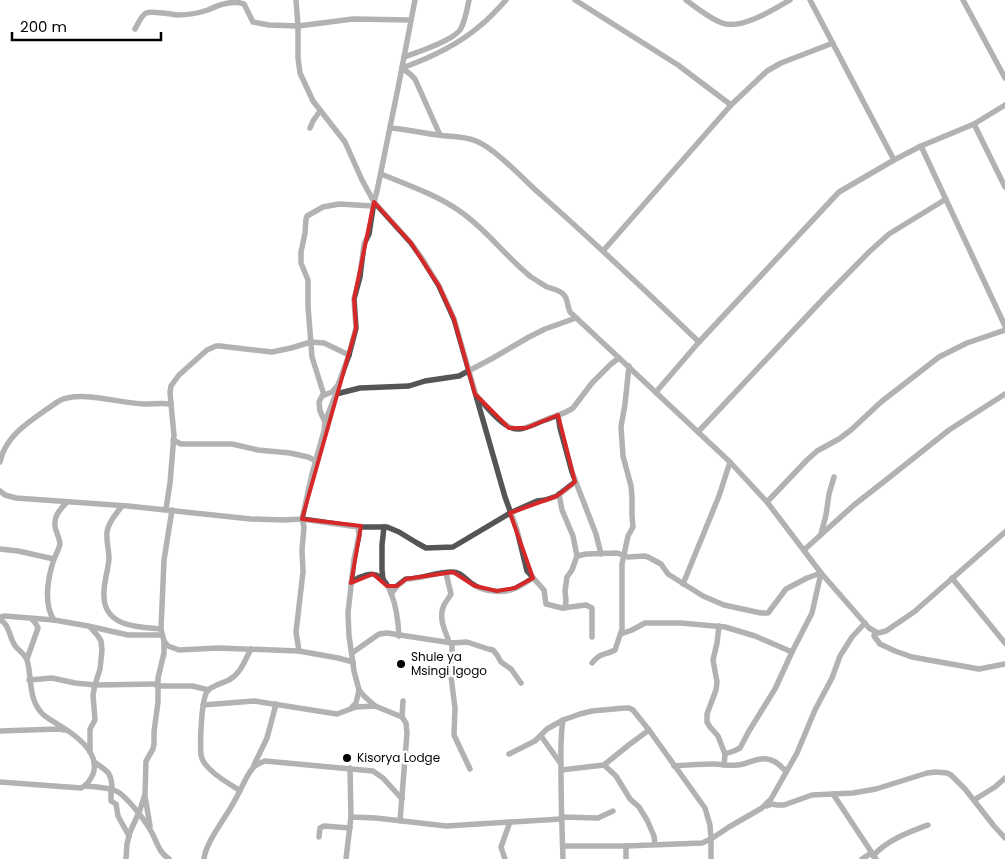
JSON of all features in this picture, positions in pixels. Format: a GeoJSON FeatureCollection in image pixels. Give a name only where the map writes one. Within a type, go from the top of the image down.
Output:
{"type":"FeatureCollection","features":[{"type":"Feature","properties":{"kind":"street"},"geometry":{"type":"LineString","coordinates":[[296,0],[300,73],[313,101],[345,142],[374,204],[411,243],[421,257],[439,286],[454,319],[510,513],[517,530],[527,571],[545,593],[546,604],[564,608],[586,605],[592,608],[592,637]]}},
{"type":"Feature","properties":{"kind":"street"},"geometry":{"type":"LineString","coordinates":[[299,651],[296,632],[303,572],[304,527],[302,519],[325,422],[349,355],[356,328],[354,299],[360,277],[364,244],[369,234],[414,0]]}},
{"type":"Feature","properties":{"kind":"street"},"geometry":{"type":"LineString","coordinates":[[404,57],[440,43],[457,33],[463,24],[469,0]]}},
{"type":"Feature","properties":{"kind":"street"},"geometry":{"type":"LineString","coordinates":[[402,68],[434,55],[461,40],[481,25],[506,0]]}},
{"type":"Feature","properties":{"kind":"street"},"geometry":{"type":"LineString","coordinates":[[575,0],[678,65],[731,105]]}},
{"type":"Feature","properties":{"kind":"street"},"geometry":{"type":"LineString","coordinates":[[686,0],[716,20],[724,24],[734,25],[770,12],[790,0]]}},
{"type":"Feature","properties":{"kind":"street"},"geometry":{"type":"LineString","coordinates":[[810,0],[894,160]]}},
{"type":"Feature","properties":{"kind":"street"},"geometry":{"type":"LineString","coordinates":[[963,0],[1005,78]]}},
{"type":"Feature","properties":{"kind":"street"},"geometry":{"type":"LineString","coordinates":[[135,29],[142,16],[148,12],[178,15],[197,13],[207,10],[215,2],[241,2],[244,4],[251,20],[256,23],[284,26],[353,19],[411,20]]}},
{"type":"Feature","properties":{"kind":"street"},"geometry":{"type":"LineString","coordinates":[[603,251],[731,105],[767,71],[781,63],[834,43]]}},
{"type":"Feature","properties":{"kind":"street"},"geometry":{"type":"LineString","coordinates":[[402,68],[415,79],[440,135]]}},
{"type":"Feature","properties":{"kind":"street"},"geometry":{"type":"LineString","coordinates":[[656,392],[699,342],[839,192],[894,160],[974,124],[1005,105]]}},
{"type":"Feature","properties":{"kind":"street"},"geometry":{"type":"LineString","coordinates":[[310,128],[320,111]]}},
{"type":"Feature","properties":{"kind":"street"},"geometry":{"type":"LineString","coordinates":[[974,124],[1005,186]]}},
{"type":"Feature","properties":{"kind":"street"},"geometry":{"type":"LineString","coordinates":[[390,128],[458,137],[474,140],[486,146],[603,251],[699,342]]}},
{"type":"Feature","properties":{"kind":"street"},"geometry":{"type":"LineString","coordinates":[[767,502],[817,451],[845,435],[881,402],[939,357],[967,343],[1005,328],[922,146]]}},
{"type":"Feature","properties":{"kind":"street"},"geometry":{"type":"LineString","coordinates":[[381,174],[461,212],[486,233],[531,277],[562,292],[566,296],[568,309],[576,318],[730,462],[767,502],[821,573],[875,632],[886,631],[914,612],[1005,532]]}},
{"type":"Feature","properties":{"kind":"street"},"geometry":{"type":"LineString","coordinates":[[698,432],[824,298],[888,234],[946,199]]}},
{"type":"Feature","properties":{"kind":"street"},"geometry":{"type":"LineString","coordinates":[[324,395],[314,362],[308,306],[308,280],[301,263],[306,219],[307,216],[323,207],[339,204],[374,204]]}},
{"type":"Feature","properties":{"kind":"street"},"geometry":{"type":"LineString","coordinates":[[336,394],[360,388],[409,386],[425,381],[459,376],[529,336],[576,318]]}},
{"type":"Feature","properties":{"kind":"street"},"geometry":{"type":"LineString","coordinates":[[166,509],[173,440],[171,386],[186,368],[207,350],[220,346],[272,352],[311,342],[324,343],[349,355]]}},
{"type":"Feature","properties":{"kind":"street"},"geometry":{"type":"LineString","coordinates":[[475,394],[509,428],[517,430],[526,428],[558,414],[568,412],[598,377],[619,358]]}},
{"type":"Feature","properties":{"kind":"street"},"geometry":{"type":"LineString","coordinates":[[592,663],[598,656],[615,650],[621,634],[623,613],[621,576],[628,536],[634,527],[631,486],[623,456],[621,427],[629,366]]}},
{"type":"Feature","properties":{"kind":"street"},"geometry":{"type":"LineString","coordinates":[[325,422],[320,411],[320,399],[332,392],[338,385]]}},
{"type":"Feature","properties":{"kind":"street"},"geometry":{"type":"LineString","coordinates":[[804,550],[854,504],[949,430],[1005,394]]}},
{"type":"Feature","properties":{"kind":"street"},"geometry":{"type":"LineString","coordinates":[[0,462],[2,452],[15,434],[36,416],[66,398],[97,398],[145,404],[171,404]]}},
{"type":"Feature","properties":{"kind":"street"},"geometry":{"type":"LineString","coordinates":[[558,414],[575,482],[596,534],[601,554]]}},
{"type":"Feature","properties":{"kind":"street"},"geometry":{"type":"LineString","coordinates":[[173,440],[181,444],[232,444],[258,450],[290,453],[316,461]]}},
{"type":"Feature","properties":{"kind":"street"},"geometry":{"type":"LineString","coordinates":[[683,584],[719,496],[730,462]]}},
{"type":"Feature","properties":{"kind":"street"},"geometry":{"type":"LineString","coordinates":[[821,534],[834,477]]}},
{"type":"Feature","properties":{"kind":"street"},"geometry":{"type":"LineString","coordinates":[[0,491],[5,495],[16,498],[166,509],[251,518],[302,519],[358,527],[384,527],[399,532],[426,548],[453,547],[510,513],[559,494],[575,482]]}},
{"type":"Feature","properties":{"kind":"street"},"geometry":{"type":"LineString","coordinates":[[559,494],[562,510],[573,536],[577,556],[572,570],[567,577],[564,608]]}},
{"type":"Feature","properties":{"kind":"street"},"geometry":{"type":"LineString","coordinates":[[54,620],[48,610],[48,588],[49,577],[60,542],[54,522],[58,512],[66,502]]}},
{"type":"Feature","properties":{"kind":"street"},"geometry":{"type":"LineString","coordinates":[[122,506],[110,523],[108,530],[109,551],[104,597],[106,608],[116,619],[126,625],[162,635],[172,648],[179,650],[218,648],[299,651],[352,662]]}},
{"type":"Feature","properties":{"kind":"street"},"geometry":{"type":"LineString","coordinates":[[169,859],[159,850],[153,834],[145,794],[146,761],[154,744],[158,702],[157,685],[164,653],[162,635],[164,560],[172,510]]}},
{"type":"Feature","properties":{"kind":"street"},"geometry":{"type":"LineString","coordinates":[[358,527],[359,536],[348,613],[352,662],[359,690],[364,696],[375,706],[402,717],[406,723],[407,733],[400,821]]}},
{"type":"Feature","properties":{"kind":"street"},"geometry":{"type":"LineString","coordinates":[[384,527],[382,545],[383,579],[396,607],[399,636]]}},
{"type":"Feature","properties":{"kind":"street"},"geometry":{"type":"LineString","coordinates":[[0,549],[54,559]]}},
{"type":"Feature","properties":{"kind":"street"},"geometry":{"type":"LineString","coordinates":[[577,556],[617,553],[628,557],[644,556],[657,561],[668,574],[702,596],[724,605],[765,613],[768,613],[786,589],[821,573]]}},
{"type":"Feature","properties":{"kind":"street"},"geometry":{"type":"LineString","coordinates":[[391,594],[396,586],[406,579],[446,572],[461,574],[475,586],[497,591],[508,591],[533,578]]}},
{"type":"Feature","properties":{"kind":"street"},"geometry":{"type":"LineString","coordinates":[[446,572],[451,594],[444,605],[441,618],[451,642],[450,668],[455,708],[454,735],[470,769]]}},
{"type":"Feature","properties":{"kind":"street"},"geometry":{"type":"LineString","coordinates":[[725,754],[740,748],[774,689],[812,613],[821,573]]}},
{"type":"Feature","properties":{"kind":"street"},"geometry":{"type":"LineString","coordinates":[[351,584],[361,576],[366,575],[373,574],[383,579]]}},
{"type":"Feature","properties":{"kind":"street"},"geometry":{"type":"LineString","coordinates":[[952,578],[1005,643]]}},
{"type":"Feature","properties":{"kind":"street"},"geometry":{"type":"LineString","coordinates":[[387,586],[396,586]]}},
{"type":"Feature","properties":{"kind":"street"},"geometry":{"type":"LineString","coordinates":[[85,786],[94,771],[94,762],[90,752],[77,737],[40,712],[33,697],[27,659],[15,646],[6,623],[0,619],[4,616],[54,620],[128,635],[162,635]]}},
{"type":"Feature","properties":{"kind":"street"},"geometry":{"type":"LineString","coordinates":[[27,659],[38,628],[32,618]]}},
{"type":"Feature","properties":{"kind":"street"},"geometry":{"type":"LineString","coordinates":[[621,634],[645,622],[719,626],[743,632],[792,652]]}},
{"type":"Feature","properties":{"kind":"street"},"geometry":{"type":"LineString","coordinates":[[762,808],[776,792],[832,678],[840,656],[852,637],[865,623]]}},
{"type":"Feature","properties":{"kind":"street"},"geometry":{"type":"LineString","coordinates":[[88,626],[98,636],[102,650],[100,669],[94,685],[95,720],[90,729],[90,752]]}},
{"type":"Feature","properties":{"kind":"street"},"geometry":{"type":"LineString","coordinates":[[719,626],[713,660],[717,682],[707,714],[707,722],[718,736],[725,754],[724,765]]}},
{"type":"Feature","properties":{"kind":"street"},"geometry":{"type":"LineString","coordinates":[[875,632],[874,636],[880,644],[912,657],[979,669],[1005,664]]}},
{"type":"Feature","properties":{"kind":"street"},"geometry":{"type":"LineString","coordinates":[[352,653],[379,634],[388,633],[399,636],[466,642],[492,650],[497,654],[500,662],[514,672],[521,683]]}},
{"type":"Feature","properties":{"kind":"street"},"geometry":{"type":"LineString","coordinates":[[240,791],[209,770],[203,761],[201,738],[203,705],[205,695],[209,690],[236,676],[251,649]]}},
{"type":"Feature","properties":{"kind":"street"},"geometry":{"type":"LineString","coordinates":[[30,680],[52,678],[94,685],[192,686],[209,690]]}},
{"type":"Feature","properties":{"kind":"street"},"geometry":{"type":"LineString","coordinates":[[351,709],[356,703],[359,690]]}},
{"type":"Feature","properties":{"kind":"street"},"geometry":{"type":"LineString","coordinates":[[203,705],[245,701],[336,714],[356,707],[375,706]]}},
{"type":"Feature","properties":{"kind":"street"},"geometry":{"type":"LineString","coordinates":[[402,717],[404,701]]}},
{"type":"Feature","properties":{"kind":"street"},"geometry":{"type":"LineString","coordinates":[[204,859],[208,846],[265,743],[276,704]]}},
{"type":"Feature","properties":{"kind":"street"},"geometry":{"type":"LineString","coordinates":[[509,754],[535,741],[547,729],[563,720],[592,711],[629,708],[633,710],[705,808],[710,825],[711,859]]}},
{"type":"Feature","properties":{"kind":"street"},"geometry":{"type":"LineString","coordinates":[[563,720],[561,732],[563,859]]}},
{"type":"Feature","properties":{"kind":"street"},"geometry":{"type":"LineString","coordinates":[[561,767],[604,765],[649,730]]}},
{"type":"Feature","properties":{"kind":"street"},"geometry":{"type":"LineString","coordinates":[[0,731],[68,731]]}},
{"type":"Feature","properties":{"kind":"street"},"geometry":{"type":"LineString","coordinates":[[541,736],[561,767]]}},
{"type":"Feature","properties":{"kind":"street"},"geometry":{"type":"LineString","coordinates":[[674,766],[744,764],[752,760],[766,758],[775,761],[786,771]]}},
{"type":"Feature","properties":{"kind":"street"},"geometry":{"type":"LineString","coordinates":[[94,762],[109,772],[112,780],[111,801],[116,804],[118,816],[129,836]]}},
{"type":"Feature","properties":{"kind":"street"},"geometry":{"type":"LineString","coordinates":[[252,769],[257,764],[266,762],[369,770],[377,773],[402,799]]}},
{"type":"Feature","properties":{"kind":"street"},"geometry":{"type":"LineString","coordinates":[[604,765],[616,776],[630,799],[639,807],[654,836],[655,844]]}},
{"type":"Feature","properties":{"kind":"street"},"geometry":{"type":"LineString","coordinates":[[346,859],[351,817],[350,768]]}},
{"type":"Feature","properties":{"kind":"street"},"geometry":{"type":"LineString","coordinates":[[563,846],[702,843],[733,824],[772,804],[784,805],[812,795],[853,794],[936,772],[951,775],[965,789],[1005,838]]}},
{"type":"Feature","properties":{"kind":"street"},"geometry":{"type":"LineString","coordinates":[[974,800],[995,787],[1005,778]]}},
{"type":"Feature","properties":{"kind":"street"},"geometry":{"type":"LineString","coordinates":[[0,782],[74,788],[85,786],[118,792],[124,796],[153,834]]}},
{"type":"Feature","properties":{"kind":"street"},"geometry":{"type":"LineString","coordinates":[[126,859],[129,836],[145,794]]}},
{"type":"Feature","properties":{"kind":"street"},"geometry":{"type":"LineString","coordinates":[[833,794],[874,856]]}},
{"type":"Feature","properties":{"kind":"street"},"geometry":{"type":"LineString","coordinates":[[351,817],[446,826],[561,818],[598,818],[613,811]]}},
{"type":"Feature","properties":{"kind":"street"},"geometry":{"type":"LineString","coordinates":[[505,859],[501,846],[510,822]]}},
{"type":"Feature","properties":{"kind":"street"},"geometry":{"type":"LineString","coordinates":[[862,859],[874,856],[898,838],[928,825]]}},
{"type":"Feature","properties":{"kind":"street"},"geometry":{"type":"LineString","coordinates":[[319,837],[320,828],[324,826],[350,828]]}},
{"type":"Feature","properties":{"kind":"street"},"geometry":{"type":"LineString","coordinates":[[626,846],[626,859]]}},
{"type":"Feature","properties":{"kind":"highlighted area"},"geometry":{"type":"Polygon","coordinates":[[[374,202],[411,243],[439,286],[454,319],[475,394],[509,428],[526,428],[558,415],[575,482],[557,496],[510,513],[533,578],[515,588],[497,591],[475,586],[453,572],[406,579],[397,586],[387,586],[373,574],[351,583],[361,526],[302,519],[356,328],[354,299],[374,202]]]}},
{"type":"Feature","properties":{"kind":"place","name":"Shule ya Msingi Igogo"},"geometry":{"type":"Point","coordinates":[401,664]}},
{"type":"Feature","properties":{"kind":"place","name":"Kisorya Lodge"},"geometry":{"type":"Point","coordinates":[347,758]}}]}
